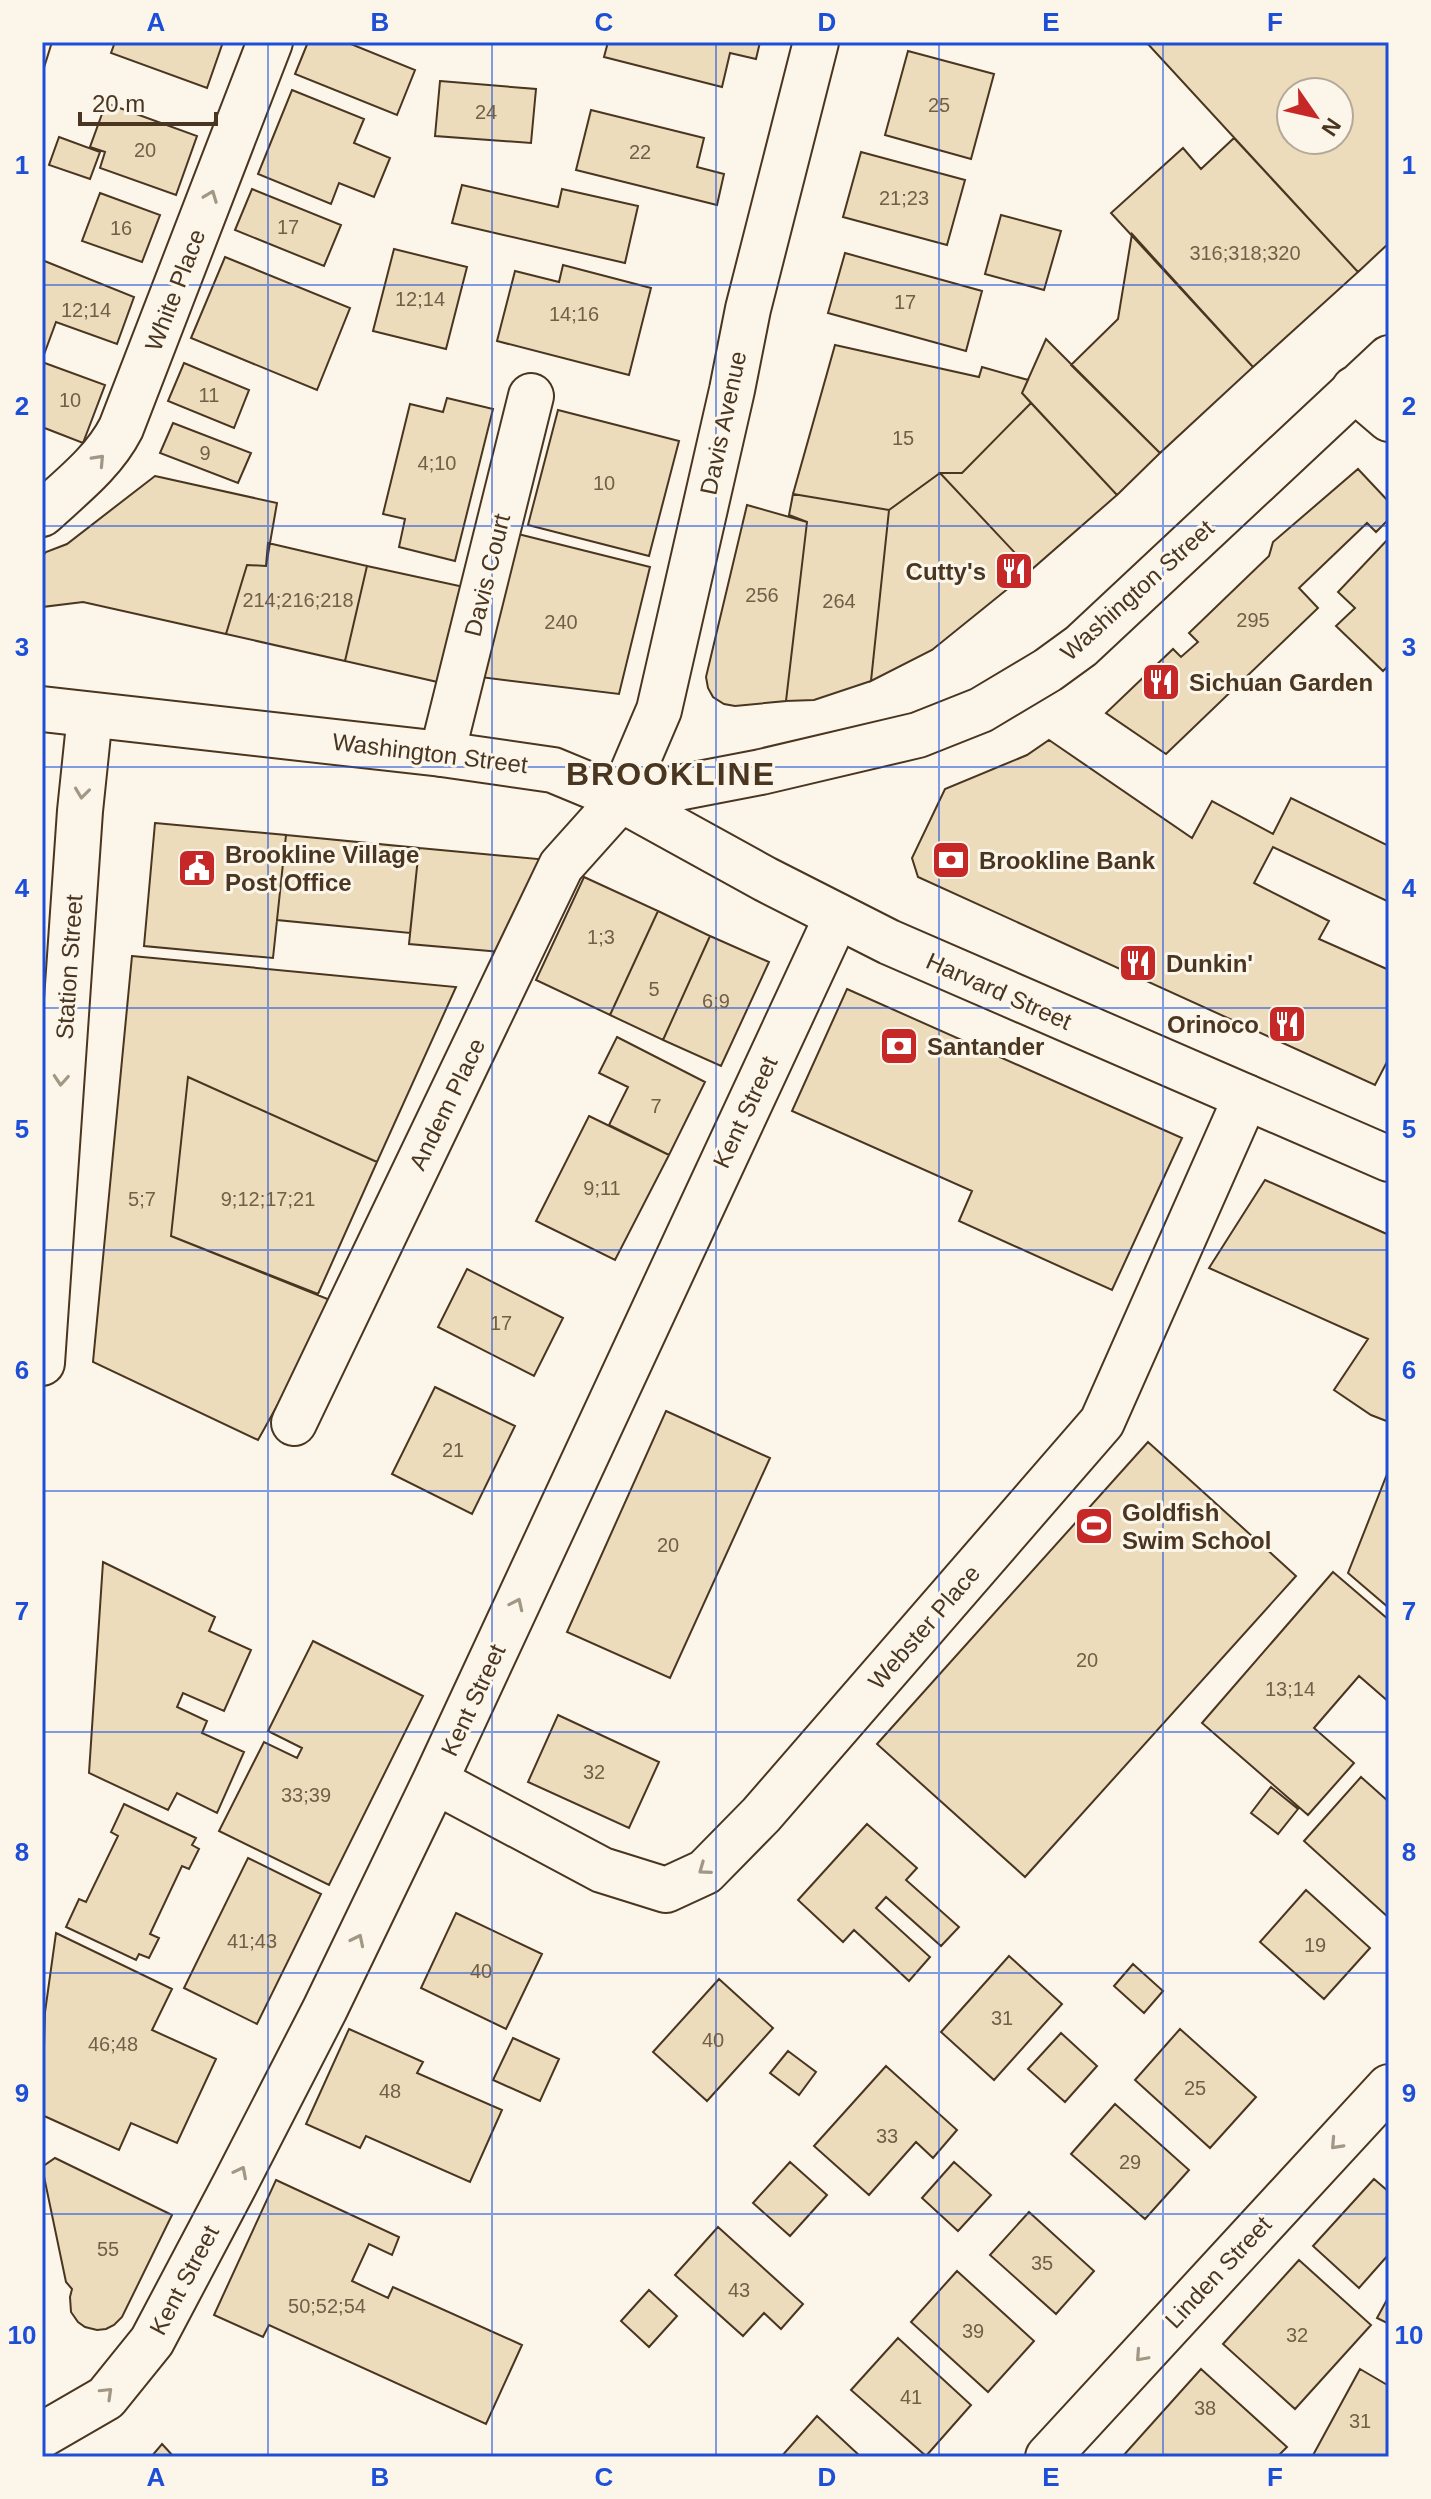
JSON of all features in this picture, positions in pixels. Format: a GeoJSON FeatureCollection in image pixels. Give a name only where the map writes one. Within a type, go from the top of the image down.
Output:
{"type":"FeatureCollection","features":[{"type":"Feature","properties":{"kind":"street","name":"White Place"},"geometry":{"type":"LineString","coordinates":[[42,514],[96,464],[111,447],[121,428],[270,42]]}},
{"type":"Feature","properties":{"kind":"street","name":"Davis Avenue"},"geometry":{"type":"LineString","coordinates":[[621,799],[659,710],[748,309],[816,42]]}},
{"type":"Feature","properties":{"kind":"street","name":"Washington Street"},"geometry":{"type":"LineString","coordinates":[[42,709],[442,754],[553,770],[621,799],[761,772],[918,735],[981,710],[1048,670],[1081,646],[1389,358]]}},
{"type":"Feature","properties":{"kind":"street"},"geometry":{"type":"LineString","coordinates":[[1354,389],[1389,419]]}},
{"type":"Feature","properties":{"kind":"street","name":"Davis Court"},"geometry":{"type":"LineString","coordinates":[[442,754],[531,396]]}},
{"type":"Feature","properties":{"kind":"street","name":"Station Street"},"geometry":{"type":"LineString","coordinates":[[42,1363],[80,811],[90,715]]}},
{"type":"Feature","properties":{"kind":"street","name":"Harvard Street"},"geometry":{"type":"LineString","coordinates":[[621,799],[837,916],[924,958],[1389,1159]]}},
{"type":"Feature","properties":{"kind":"street","name":"Andem Place"},"geometry":{"type":"LineString","coordinates":[[294,1423],[561,866],[621,799]]}},
{"type":"Feature","properties":{"kind":"street","name":"Kent Street"},"geometry":{"type":"LineString","coordinates":[[42,2435],[106,2398],[152,2341],[325,2009],[435,1781],[837,916]]}},
{"type":"Feature","properties":{"kind":"street","name":"Webster Place"},"geometry":{"type":"LineString","coordinates":[[435,1781],[602,1870],[666,1890],[705,1872],[761,1815],[1102,1422],[1246,1097]]}},
{"type":"Feature","properties":{"kind":"street","name":"Linden Street"},"geometry":{"type":"LineString","coordinates":[[1048,2457],[1389,2087]]}},
{"type":"Feature","properties":{"kind":"building"},"geometry":{"type":"Polygon","coordinates":[[[115,42],[223,42],[207,88],[111,53],[115,42]]]}},
{"type":"Feature","properties":{"kind":"building"},"geometry":{"type":"Polygon","coordinates":[[[308,42],[346,42],[415,70],[397,115],[295,74],[308,42]]]}},
{"type":"Feature","properties":{"kind":"building"},"geometry":{"type":"Polygon","coordinates":[[[608,42],[760,42],[756,59],[730,53],[722,87],[604,57],[608,42]]]}},
{"type":"Feature","properties":{"kind":"building"},"geometry":{"type":"Polygon","coordinates":[[[1146,42],[1387,42],[1389,243],[1358,272],[1146,42]]]}},
{"type":"Feature","properties":{"kind":"building"},"geometry":{"type":"Polygon","coordinates":[[[908,51],[994,74],[971,159],[885,135],[908,51]]]}},
{"type":"Feature","properties":{"kind":"building"},"geometry":{"type":"Polygon","coordinates":[[[440,81],[536,89],[531,143],[435,136],[440,81]]]}},
{"type":"Feature","properties":{"kind":"building"},"geometry":{"type":"Polygon","coordinates":[[[292,90],[364,119],[354,143],[390,158],[374,197],[339,183],[331,204],[258,174],[292,90]]]}},
{"type":"Feature","properties":{"kind":"building"},"geometry":{"type":"Polygon","coordinates":[[[106,103],[197,136],[176,195],[100,168],[105,152],[90,147],[106,103]]]}},
{"type":"Feature","properties":{"kind":"building"},"geometry":{"type":"Polygon","coordinates":[[[591,110],[704,138],[697,167],[724,174],[717,205],[576,170],[591,110]]]}},
{"type":"Feature","properties":{"kind":"building"},"geometry":{"type":"Polygon","coordinates":[[[59,137],[100,152],[90,179],[49,165],[59,137]]]}},
{"type":"Feature","properties":{"kind":"building"},"geometry":{"type":"Polygon","coordinates":[[[1234,138],[1358,272],[1253,367],[1111,213],[1183,148],[1201,169],[1234,138]]]}},
{"type":"Feature","properties":{"kind":"building"},"geometry":{"type":"Polygon","coordinates":[[[861,152],[965,180],[947,245],[843,217],[861,152]]]}},
{"type":"Feature","properties":{"kind":"building"},"geometry":{"type":"Polygon","coordinates":[[[462,185],[558,207],[562,189],[638,206],[625,263],[452,223],[462,185]]]}},
{"type":"Feature","properties":{"kind":"building"},"geometry":{"type":"Polygon","coordinates":[[[252,189],[341,225],[324,266],[235,230],[252,189]]]}},
{"type":"Feature","properties":{"kind":"building"},"geometry":{"type":"Polygon","coordinates":[[[100,193],[160,215],[142,262],[82,241],[100,193]]]}},
{"type":"Feature","properties":{"kind":"building"},"geometry":{"type":"Polygon","coordinates":[[[1001,215],[1061,231],[1044,290],[985,274],[1001,215]]]}},
{"type":"Feature","properties":{"kind":"building"},"geometry":{"type":"Polygon","coordinates":[[[1132,234],[1253,367],[1160,453],[1071,365],[1118,319],[1132,234]]]}},
{"type":"Feature","properties":{"kind":"building"},"geometry":{"type":"Polygon","coordinates":[[[394,249],[467,267],[446,349],[373,331],[394,249]]]}},
{"type":"Feature","properties":{"kind":"building"},"geometry":{"type":"Polygon","coordinates":[[[845,253],[982,291],[966,351],[828,313],[845,253]]]}},
{"type":"Feature","properties":{"kind":"building"},"geometry":{"type":"Polygon","coordinates":[[[225,257],[350,308],[317,390],[191,338],[225,257]]]}},
{"type":"Feature","properties":{"kind":"building"},"geometry":{"type":"Polygon","coordinates":[[[42,260],[134,297],[117,344],[56,322],[42,360],[42,260]]]}},
{"type":"Feature","properties":{"kind":"building"},"geometry":{"type":"Polygon","coordinates":[[[563,265],[651,288],[629,375],[497,341],[515,271],[559,282],[563,265]]]}},
{"type":"Feature","properties":{"kind":"building"},"geometry":{"type":"Polygon","coordinates":[[[1046,339],[1160,453],[1117,495],[1022,393],[1046,339]]]}},
{"type":"Feature","properties":{"kind":"building"},"geometry":{"type":"Polygon","coordinates":[[[835,345],[979,377],[982,367],[1028,380],[1022,393],[1031,403],[962,473],[940,473],[889,510],[793,494],[835,345]]]}},
{"type":"Feature","properties":{"kind":"building"},"geometry":{"type":"Polygon","coordinates":[[[42,362],[105,385],[83,443],[42,427],[42,362]]]}},
{"type":"Feature","properties":{"kind":"building"},"geometry":{"type":"Polygon","coordinates":[[[184,363],[249,390],[234,428],[168,401],[184,363]]]}},
{"type":"Feature","properties":{"kind":"building"},"geometry":{"type":"Polygon","coordinates":[[[447,398],[493,409],[455,561],[399,547],[405,519],[383,514],[410,404],[443,412],[447,398]]]}},
{"type":"Feature","properties":{"kind":"building"},"geometry":{"type":"Polygon","coordinates":[[[1031,403],[1117,495],[1031,570],[940,473],[962,473],[1031,403]]]}},
{"type":"Feature","properties":{"kind":"building"},"geometry":{"type":"Polygon","coordinates":[[[558,410],[679,441],[649,556],[528,525],[558,410]]]}},
{"type":"Feature","properties":{"kind":"building"},"geometry":{"type":"Polygon","coordinates":[[[173,423],[251,453],[238,483],[160,453],[173,423]]]}},
{"type":"Feature","properties":{"kind":"building"},"geometry":{"type":"Polygon","coordinates":[[[1358,469],[1389,502],[1389,519],[1376,532],[1367,523],[1299,588],[1318,608],[1166,754],[1106,713],[1173,649],[1181,657],[1198,642],[1189,633],[1269,556],[1273,542],[1358,469]]]}},
{"type":"Feature","properties":{"kind":"building"},"geometry":{"type":"Polygon","coordinates":[[[940,473],[1031,570],[932,650],[871,681],[889,510],[940,473]]]}},
{"type":"Feature","properties":{"kind":"building"},"geometry":{"type":"Polygon","coordinates":[[[155,476],[277,503],[266,566],[247,565],[226,634],[83,602],[42,607],[42,557],[46,552],[67,544],[155,476]]]}},
{"type":"Feature","properties":{"kind":"building"},"geometry":{"type":"Polygon","coordinates":[[[793,494],[889,510],[871,681],[814,700],[786,701],[807,522],[789,515],[793,494]]]}},
{"type":"Feature","properties":{"kind":"building"},"geometry":{"type":"Polygon","coordinates":[[[747,505],[807,522],[786,701],[735,706],[713,697],[706,677],[747,505]]]}},
{"type":"Feature","properties":{"kind":"building"},"geometry":{"type":"Polygon","coordinates":[[[510,532],[650,567],[619,694],[472,676],[510,532]]]}},
{"type":"Feature","properties":{"kind":"building"},"geometry":{"type":"Polygon","coordinates":[[[1389,538],[1389,665],[1383,671],[1336,626],[1355,608],[1338,592],[1389,538]]]}},
{"type":"Feature","properties":{"kind":"building"},"geometry":{"type":"Polygon","coordinates":[[[268,543],[367,566],[345,661],[226,634],[247,565],[266,566],[268,543]]]}},
{"type":"Feature","properties":{"kind":"building"},"geometry":{"type":"Polygon","coordinates":[[[367,566],[464,587],[442,683],[345,661],[367,566]]]}},
{"type":"Feature","properties":{"kind":"building"},"geometry":{"type":"Polygon","coordinates":[[[1049,740],[1192,838],[1212,801],[1273,834],[1291,798],[1389,846],[1389,902],[1273,847],[1254,883],[1329,921],[1319,939],[1389,970],[1389,1058],[1375,1085],[918,877],[912,858],[945,789],[1027,755],[1049,740]]]}},
{"type":"Feature","properties":{"kind":"building"},"geometry":{"type":"Polygon","coordinates":[[[155,823],[286,835],[273,958],[144,946],[155,823]]]}},
{"type":"Feature","properties":{"kind":"building"},"geometry":{"type":"Polygon","coordinates":[[[286,835],[419,848],[410,933],[277,920],[286,835]]]}},
{"type":"Feature","properties":{"kind":"building"},"geometry":{"type":"Polygon","coordinates":[[[419,848],[549,860],[512,953],[409,944],[419,848]]]}},
{"type":"Feature","properties":{"kind":"building"},"geometry":{"type":"Polygon","coordinates":[[[584,877],[658,911],[610,1015],[536,980],[584,877]]]}},
{"type":"Feature","properties":{"kind":"building"},"geometry":{"type":"Polygon","coordinates":[[[658,911],[710,936],[663,1040],[610,1015],[658,911]]]}},
{"type":"Feature","properties":{"kind":"building"},"geometry":{"type":"Polygon","coordinates":[[[710,936],[769,962],[721,1066],[663,1040],[710,936]]]}},
{"type":"Feature","properties":{"kind":"building"},"geometry":{"type":"Polygon","coordinates":[[[132,956],[456,987],[377,1162],[188,1077],[171,1236],[335,1302],[258,1440],[93,1362],[132,956]]]}},
{"type":"Feature","properties":{"kind":"building"},"geometry":{"type":"Polygon","coordinates":[[[847,989],[1182,1138],[1112,1290],[959,1221],[972,1191],[792,1111],[847,989]]]}},
{"type":"Feature","properties":{"kind":"building"},"geometry":{"type":"Polygon","coordinates":[[[617,1037],[705,1082],[669,1155],[609,1125],[628,1087],[599,1073],[617,1037]]]}},
{"type":"Feature","properties":{"kind":"building"},"geometry":{"type":"Polygon","coordinates":[[[188,1077],[377,1162],[318,1294],[171,1236],[188,1077]]]}},
{"type":"Feature","properties":{"kind":"building"},"geometry":{"type":"Polygon","coordinates":[[[589,1116],[669,1155],[615,1260],[536,1221],[589,1116]]]}},
{"type":"Feature","properties":{"kind":"building"},"geometry":{"type":"Polygon","coordinates":[[[1265,1180],[1389,1235],[1389,1422],[1371,1415],[1334,1390],[1368,1339],[1209,1268],[1265,1180]]]}},
{"type":"Feature","properties":{"kind":"building"},"geometry":{"type":"Polygon","coordinates":[[[467,1269],[563,1318],[534,1376],[438,1327],[467,1269]]]}},
{"type":"Feature","properties":{"kind":"building"},"geometry":{"type":"Polygon","coordinates":[[[435,1387],[515,1426],[472,1514],[392,1474],[435,1387]]]}},
{"type":"Feature","properties":{"kind":"building"},"geometry":{"type":"Polygon","coordinates":[[[666,1411],[770,1458],[670,1678],[567,1632],[666,1411]]]}},
{"type":"Feature","properties":{"kind":"building"},"geometry":{"type":"Polygon","coordinates":[[[1148,1442],[1296,1576],[1025,1877],[877,1744],[1148,1442]]]}},
{"type":"Feature","properties":{"kind":"building"},"geometry":{"type":"Polygon","coordinates":[[[1389,1469],[1389,1608],[1348,1573],[1389,1469]]]}},
{"type":"Feature","properties":{"kind":"building"},"geometry":{"type":"Polygon","coordinates":[[[103,1562],[215,1617],[209,1631],[251,1650],[224,1711],[183,1693],[177,1707],[207,1721],[202,1733],[244,1752],[217,1813],[177,1793],[168,1810],[89,1773],[103,1562]]]}},
{"type":"Feature","properties":{"kind":"building"},"geometry":{"type":"Polygon","coordinates":[[[1333,1572],[1389,1620],[1389,1702],[1359,1676],[1314,1728],[1354,1763],[1308,1815],[1202,1723],[1333,1572]]]}},
{"type":"Feature","properties":{"kind":"building"},"geometry":{"type":"Polygon","coordinates":[[[313,1641],[423,1696],[329,1885],[219,1831],[264,1742],[297,1758],[302,1748],[268,1731],[313,1641]]]}},
{"type":"Feature","properties":{"kind":"building"},"geometry":{"type":"Polygon","coordinates":[[[558,1715],[659,1762],[629,1828],[528,1782],[558,1715]]]}},
{"type":"Feature","properties":{"kind":"building"},"geometry":{"type":"Polygon","coordinates":[[[1361,1777],[1389,1802],[1389,1918],[1304,1841],[1361,1777]]]}},
{"type":"Feature","properties":{"kind":"building"},"geometry":{"type":"Polygon","coordinates":[[[1271,1787],[1298,1809],[1278,1834],[1251,1813],[1271,1787]]]}},
{"type":"Feature","properties":{"kind":"building"},"geometry":{"type":"Polygon","coordinates":[[[124,1804],[196,1838],[192,1845],[199,1849],[189,1869],[182,1866],[150,1934],[159,1938],[149,1958],[139,1954],[136,1960],[66,1927],[79,1899],[86,1902],[118,1836],[111,1832],[124,1804]]]}},
{"type":"Feature","properties":{"kind":"building"},"geometry":{"type":"Polygon","coordinates":[[[867,1824],[917,1868],[906,1880],[959,1927],[941,1946],[886,1897],[876,1908],[930,1957],[909,1981],[854,1930],[843,1942],[798,1900],[867,1824]]]}},
{"type":"Feature","properties":{"kind":"building"},"geometry":{"type":"Polygon","coordinates":[[[248,1858],[321,1894],[257,2024],[184,1988],[248,1858]]]}},
{"type":"Feature","properties":{"kind":"building"},"geometry":{"type":"Polygon","coordinates":[[[1306,1890],[1370,1948],[1324,1999],[1260,1942],[1306,1890]]]}},
{"type":"Feature","properties":{"kind":"building"},"geometry":{"type":"Polygon","coordinates":[[[456,1913],[542,1954],[506,2029],[421,1988],[456,1913]]]}},
{"type":"Feature","properties":{"kind":"building"},"geometry":{"type":"Polygon","coordinates":[[[56,1933],[172,1989],[152,2030],[216,2059],[177,2143],[131,2123],[119,2150],[42,2115],[45,2012],[56,1933]]]}},
{"type":"Feature","properties":{"kind":"building"},"geometry":{"type":"Polygon","coordinates":[[[1009,1956],[1062,2004],[994,2080],[941,2032],[1009,1956]]]}},
{"type":"Feature","properties":{"kind":"building"},"geometry":{"type":"Polygon","coordinates":[[[1133,1964],[1163,1991],[1144,2013],[1114,1986],[1133,1964]]]}},
{"type":"Feature","properties":{"kind":"building"},"geometry":{"type":"Polygon","coordinates":[[[719,1979],[773,2028],[707,2101],[653,2052],[719,1979]]]}},
{"type":"Feature","properties":{"kind":"building"},"geometry":{"type":"Polygon","coordinates":[[[349,2029],[423,2062],[417,2073],[502,2110],[470,2182],[366,2136],[360,2148],[306,2124],[349,2029]]]}},
{"type":"Feature","properties":{"kind":"building"},"geometry":{"type":"Polygon","coordinates":[[[1180,2029],[1256,2097],[1210,2148],[1135,2080],[1180,2029]]]}},
{"type":"Feature","properties":{"kind":"building"},"geometry":{"type":"Polygon","coordinates":[[[1061,2033],[1097,2066],[1065,2102],[1028,2069],[1061,2033]]]}},
{"type":"Feature","properties":{"kind":"building"},"geometry":{"type":"Polygon","coordinates":[[[513,2038],[559,2059],[540,2101],[493,2080],[513,2038]]]}},
{"type":"Feature","properties":{"kind":"building"},"geometry":{"type":"Polygon","coordinates":[[[788,2051],[816,2072],[799,2095],[770,2073],[788,2051]]]}},
{"type":"Feature","properties":{"kind":"building"},"geometry":{"type":"Polygon","coordinates":[[[886,2066],[957,2130],[933,2158],[916,2142],[869,2195],[814,2146],[886,2066]]]}},
{"type":"Feature","properties":{"kind":"building"},"geometry":{"type":"Polygon","coordinates":[[[1115,2104],[1189,2170],[1145,2219],[1071,2154],[1115,2104]]]}},
{"type":"Feature","properties":{"kind":"building"},"geometry":{"type":"Polygon","coordinates":[[[55,2158],[172,2215],[122,2317],[106,2329],[85,2327],[71,2312],[72,2289],[66,2282],[42,2167],[55,2158]]]}},
{"type":"Feature","properties":{"kind":"building"},"geometry":{"type":"Polygon","coordinates":[[[790,2162],[827,2195],[790,2236],[753,2203],[790,2162]]]}},
{"type":"Feature","properties":{"kind":"building"},"geometry":{"type":"Polygon","coordinates":[[[954,2162],[991,2195],[958,2231],[922,2198],[954,2162]]]}},
{"type":"Feature","properties":{"kind":"building"},"geometry":{"type":"Polygon","coordinates":[[[1374,2179],[1389,2192],[1389,2254],[1359,2288],[1313,2246],[1374,2179]]]}},
{"type":"Feature","properties":{"kind":"building"},"geometry":{"type":"Polygon","coordinates":[[[276,2180],[399,2237],[392,2255],[369,2244],[352,2281],[388,2298],[393,2287],[522,2345],[486,2424],[269,2325],[263,2337],[214,2315],[276,2180]]]}},
{"type":"Feature","properties":{"kind":"building"},"geometry":{"type":"Polygon","coordinates":[[[1029,2212],[1094,2271],[1056,2314],[990,2255],[1029,2212]]]}},
{"type":"Feature","properties":{"kind":"building"},"geometry":{"type":"Polygon","coordinates":[[[718,2227],[803,2304],[781,2329],[764,2313],[743,2336],[675,2275],[718,2227]]]}},
{"type":"Feature","properties":{"kind":"building"},"geometry":{"type":"Polygon","coordinates":[[[1299,2260],[1371,2325],[1295,2409],[1223,2344],[1299,2260]]]}},
{"type":"Feature","properties":{"kind":"building"},"geometry":{"type":"Polygon","coordinates":[[[957,2271],[1034,2341],[988,2392],[911,2322],[957,2271]]]}},
{"type":"Feature","properties":{"kind":"building"},"geometry":{"type":"Polygon","coordinates":[[[649,2290],[677,2316],[649,2347],[621,2321],[649,2290]]]}},
{"type":"Feature","properties":{"kind":"building"},"geometry":{"type":"Polygon","coordinates":[[[1389,2296],[1389,2324],[1377,2318],[1389,2296]]]}},
{"type":"Feature","properties":{"kind":"building"},"geometry":{"type":"Polygon","coordinates":[[[898,2338],[971,2405],[926,2456],[851,2390],[898,2338]]]}},
{"type":"Feature","properties":{"kind":"building"},"geometry":{"type":"Polygon","coordinates":[[[1201,2369],[1287,2447],[1277,2457],[1122,2457],[1201,2369]]]}},
{"type":"Feature","properties":{"kind":"building"},"geometry":{"type":"Polygon","coordinates":[[[1360,2369],[1389,2386],[1389,2457],[1312,2457],[1360,2369]]]}},
{"type":"Feature","properties":{"kind":"building"},"geometry":{"type":"Polygon","coordinates":[[[817,2416],[861,2457],[781,2457],[817,2416]]]}},
{"type":"Feature","properties":{"kind":"building"},"geometry":{"type":"Polygon","coordinates":[[[162,2444],[174,2457],[151,2457],[162,2444]]]}},
{"type":"Feature","properties":{"kind":"tram line"},"geometry":{"type":"LineString","coordinates":[[42,74],[52,42]]}},
{"type":"Feature","properties":{"kind":"place","name":"Cutty's"},"geometry":{"type":"Point","coordinates":[1014,571]}},
{"type":"Feature","properties":{"kind":"place","name":"Sichuan Garden"},"geometry":{"type":"Point","coordinates":[1161,682]}},
{"type":"Feature","properties":{"kind":"place","name":"Brookline Bank"},"geometry":{"type":"Point","coordinates":[951,860]}},
{"type":"Feature","properties":{"kind":"place","name":"Brookline Village Post Office"},"geometry":{"type":"Point","coordinates":[197,868]}},
{"type":"Feature","properties":{"kind":"place","name":"Dunkin'"},"geometry":{"type":"Point","coordinates":[1138,963]}},
{"type":"Feature","properties":{"kind":"place","name":"Orinoco"},"geometry":{"type":"Point","coordinates":[1287,1024]}},
{"type":"Feature","properties":{"kind":"place","name":"Santander"},"geometry":{"type":"Point","coordinates":[899,1046]}},
{"type":"Feature","properties":{"kind":"place","name":"Goldfish Swim School"},"geometry":{"type":"Point","coordinates":[1094,1526]}},
{"type":"Feature","properties":{"kind":"district","name":"BROOKLINE"},"geometry":{"type":"Point","coordinates":[671,774]}}]}
